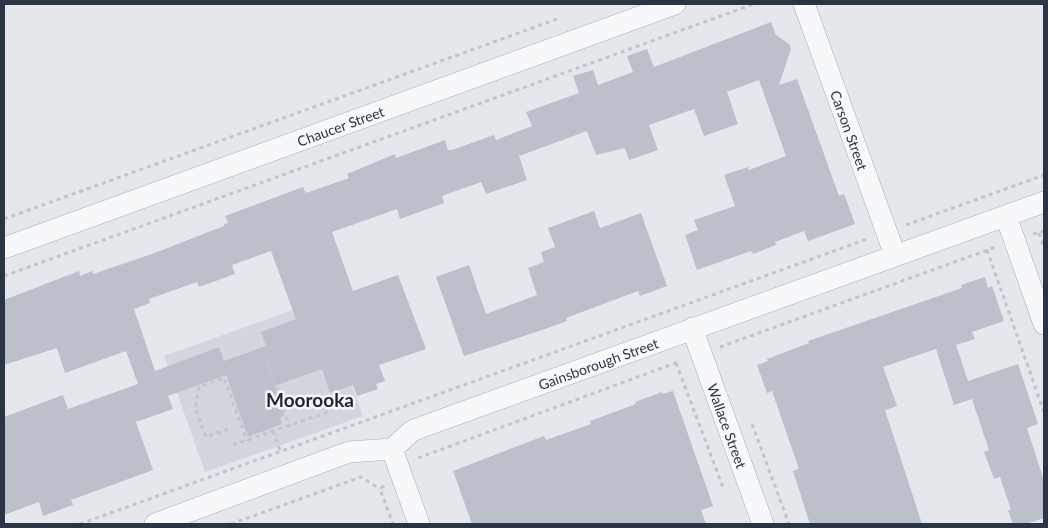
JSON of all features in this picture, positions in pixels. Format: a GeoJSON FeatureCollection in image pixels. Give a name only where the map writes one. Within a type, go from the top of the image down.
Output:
{"type":"FeatureCollection","features":[{"type":"Feature","properties":{"kind":"street","name":"Chaucer Street"},"geometry":{"type":"LineString","coordinates":[[4,248],[675,4]]}},
{"type":"Feature","properties":{"kind":"street","name":"Carson Street"},"geometry":{"type":"LineString","coordinates":[[804,4],[895,255]]}},
{"type":"Feature","properties":{"kind":"street","name":"Gainsborough Street"},"geometry":{"type":"LineString","coordinates":[[392,449],[412,431],[422,426],[1044,202]]}},
{"type":"Feature","properties":{"kind":"street"},"geometry":{"type":"LineString","coordinates":[[1006,216],[1044,324]]}},
{"type":"Feature","properties":{"kind":"street","name":"Wallace Street"},"geometry":{"type":"LineString","coordinates":[[692,328],[763,524]]}},
{"type":"Feature","properties":{"kind":"street"},"geometry":{"type":"LineString","coordinates":[[156,524],[349,452],[392,449],[419,524]]}},
{"type":"Feature","properties":{"kind":"path"},"geometry":{"type":"LineString","coordinates":[[4,276],[754,4]]}},
{"type":"Feature","properties":{"kind":"path"},"geometry":{"type":"LineString","coordinates":[[4,219],[560,18]]}},
{"type":"Feature","properties":{"kind":"path"},"geometry":{"type":"LineString","coordinates":[[905,225],[1044,175]]}},
{"type":"Feature","properties":{"kind":"path"},"geometry":{"type":"LineString","coordinates":[[1030,234],[1044,231]]}},
{"type":"Feature","properties":{"kind":"path"},"geometry":{"type":"LineString","coordinates":[[1039,233],[1044,248]]}},
{"type":"Feature","properties":{"kind":"path"},"geometry":{"type":"LineString","coordinates":[[80,524],[869,238]]}},
{"type":"Feature","properties":{"kind":"path"},"geometry":{"type":"LineString","coordinates":[[712,350],[996,246]]}},
{"type":"Feature","properties":{"kind":"path"},"geometry":{"type":"LineString","coordinates":[[987,250],[1044,412]]}},
{"type":"Feature","properties":{"kind":"path"},"geometry":{"type":"LineString","coordinates":[[418,464],[418,458],[689,358]]}},
{"type":"Feature","properties":{"kind":"path"},"geometry":{"type":"LineString","coordinates":[[676,363],[724,490]]}},
{"type":"Feature","properties":{"kind":"path"},"geometry":{"type":"LineString","coordinates":[[267,364],[289,426]]}},
{"type":"Feature","properties":{"kind":"path"},"geometry":{"type":"LineString","coordinates":[[228,429],[206,437],[195,408],[199,387],[224,378],[247,441]]}},
{"type":"Feature","properties":{"kind":"path"},"geometry":{"type":"LineString","coordinates":[[233,445],[328,412]]}},
{"type":"Feature","properties":{"kind":"path"},"geometry":{"type":"LineString","coordinates":[[273,431],[283,460]]}},
{"type":"Feature","properties":{"kind":"path"},"geometry":{"type":"LineString","coordinates":[[230,524],[361,477],[380,489],[392,524]]}},
{"type":"Feature","properties":{"kind":"path"},"geometry":{"type":"LineString","coordinates":[[380,489],[389,482]]}},
{"type":"Feature","properties":{"kind":"shaded area"},"geometry":{"type":"Polygon","coordinates":[[[321,300],[363,416],[205,472],[164,356],[321,300]]]}},
{"type":"Feature","properties":{"kind":"building"},"geometry":{"type":"Polygon","coordinates":[[[771,22],[776,35],[789,44],[791,49],[779,85],[797,79],[839,196],[844,194],[855,224],[808,241],[804,231],[775,242],[776,245],[753,254],[751,251],[697,270],[685,235],[698,230],[694,220],[735,206],[724,175],[748,167],[749,170],[786,156],[759,80],[727,92],[738,124],[704,136],[694,109],[649,125],[658,150],[629,160],[625,148],[596,155],[587,131],[519,156],[527,180],[486,194],[481,182],[442,196],[444,203],[400,219],[397,209],[332,232],[353,291],[398,275],[426,349],[379,365],[385,381],[376,384],[378,389],[357,396],[353,385],[330,393],[322,369],[274,386],[284,416],[280,417],[282,424],[248,437],[226,375],[168,396],[173,409],[136,422],[153,470],[71,500],[73,505],[43,516],[39,502],[4,515],[4,417],[63,395],[68,409],[138,384],[126,351],[65,373],[57,348],[4,365],[4,300],[79,271],[80,276],[92,271],[93,274],[152,254],[224,226],[224,224],[228,223],[225,216],[303,187],[306,193],[349,178],[347,174],[395,154],[396,158],[445,140],[448,150],[452,150],[494,135],[496,140],[532,126],[526,112],[579,93],[573,76],[593,70],[598,85],[633,72],[627,56],[647,49],[654,67],[771,22]],[[271,251],[232,265],[235,274],[199,287],[197,282],[149,299],[150,303],[134,309],[155,371],[219,347],[224,361],[266,346],[261,332],[296,319],[271,251]]]}},
{"type":"Feature","properties":{"kind":"building"},"geometry":{"type":"Polygon","coordinates":[[[594,211],[600,228],[641,213],[667,286],[640,296],[638,291],[566,318],[567,321],[464,356],[436,277],[469,265],[486,314],[537,295],[528,268],[544,262],[541,252],[555,247],[548,228],[594,211]]]}},
{"type":"Feature","properties":{"kind":"building"},"geometry":{"type":"Polygon","coordinates":[[[985,277],[988,288],[992,286],[1004,321],[972,332],[975,339],[956,345],[968,381],[1018,364],[1038,424],[1027,428],[1044,481],[1044,518],[1026,524],[1013,524],[1008,510],[1011,510],[1000,477],[994,479],[984,452],[989,450],[972,399],[954,405],[936,349],[883,367],[897,406],[885,410],[922,524],[810,524],[793,471],[799,469],[772,391],[767,393],[757,365],[768,361],[767,359],[809,343],[808,341],[962,288],[961,285],[985,277]]]}},
{"type":"Feature","properties":{"kind":"building"},"geometry":{"type":"Polygon","coordinates":[[[673,391],[713,506],[701,510],[706,524],[472,524],[453,471],[544,436],[546,440],[591,424],[590,421],[636,404],[635,402],[662,392],[662,394],[673,391]]]}},
{"type":"Feature","properties":{"kind":"district","name":"Moorooka"},"geometry":{"type":"Point","coordinates":[310,399]}}]}
